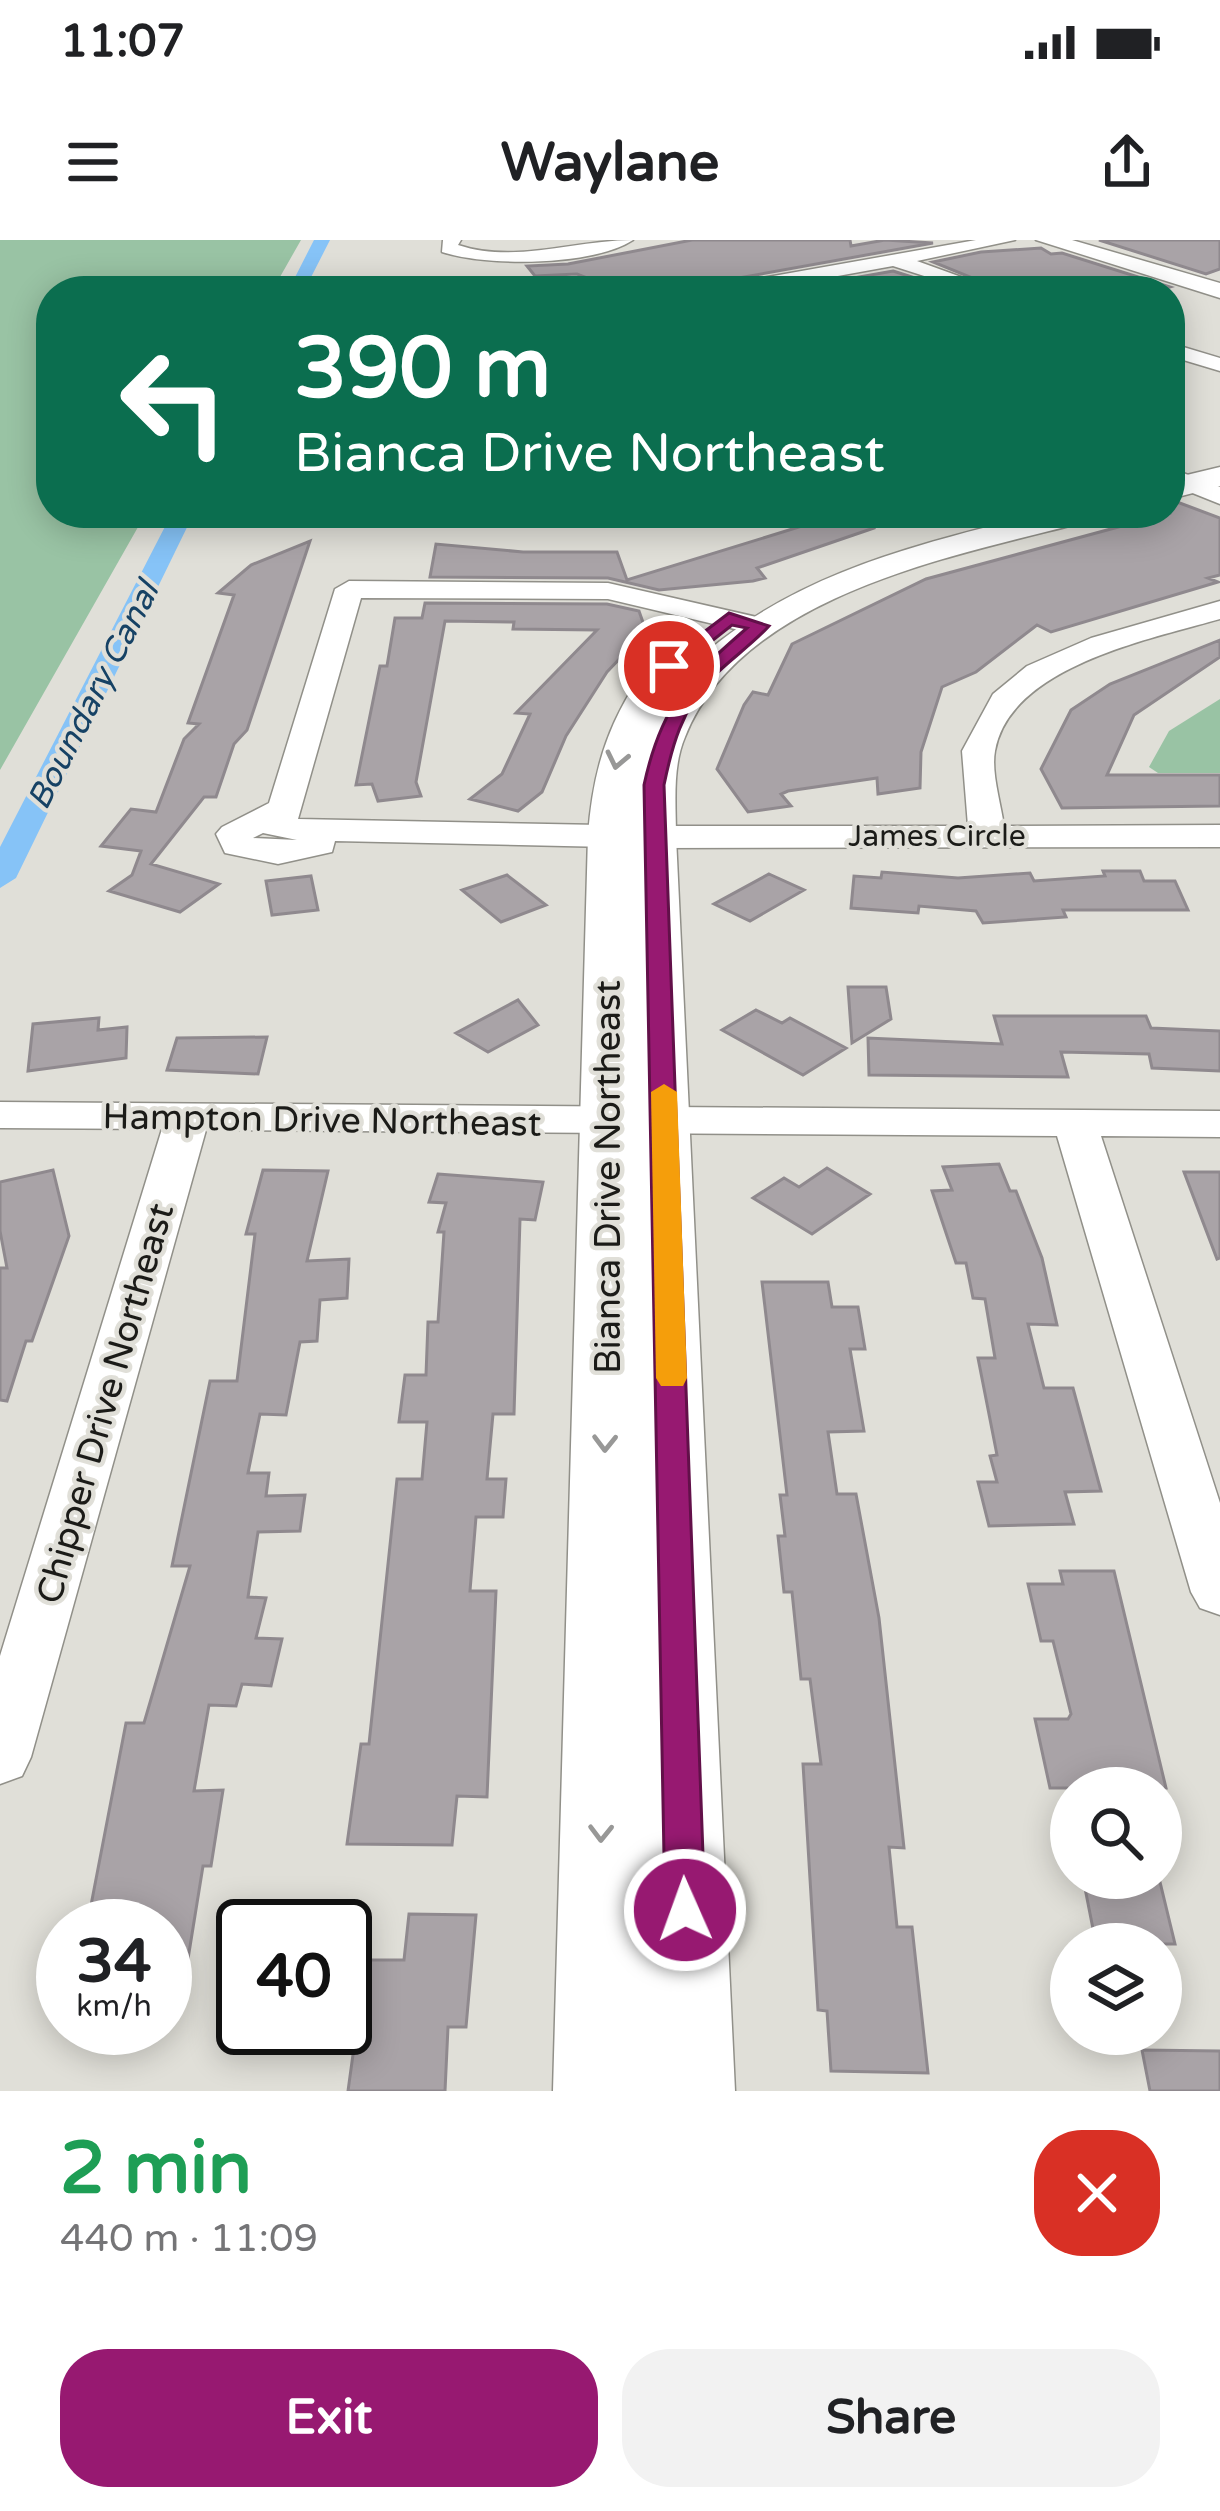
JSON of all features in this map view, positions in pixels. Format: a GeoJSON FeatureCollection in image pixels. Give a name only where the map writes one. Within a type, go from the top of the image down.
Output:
{"type":"FeatureCollection","features":[{"type":"Feature","properties":{"kind":"street"},"geometry":{"type":"LineString","coordinates":[[452,240],[448,248],[469,257],[508,259],[624,240]]}},
{"type":"Feature","properties":{"kind":"street"},"geometry":{"type":"LineString","coordinates":[[810,276],[1006,240]]}},
{"type":"Feature","properties":{"kind":"street"},"geometry":{"type":"LineString","coordinates":[[1047,240],[1169,276]]}},
{"type":"Feature","properties":{"kind":"street"},"geometry":{"type":"LineString","coordinates":[[1081,240],[1220,280]]}},
{"type":"Feature","properties":{"kind":"street"},"geometry":{"type":"LineString","coordinates":[[898,261],[944,276]]}},
{"type":"Feature","properties":{"kind":"street"},"geometry":{"type":"LineString","coordinates":[[1185,281],[1220,291]]}},
{"type":"Feature","properties":{"kind":"street"},"geometry":{"type":"LineString","coordinates":[[1185,354],[1220,365]]}},
{"type":"Feature","properties":{"kind":"street"},"geometry":{"type":"LineString","coordinates":[[1190,482],[1220,459]]}},
{"type":"Feature","properties":{"kind":"street","name":"Bianca Drive Northeast"},"geometry":{"type":"LineString","coordinates":[[689,2091],[665,1124],[632,837],[613,769],[622,736],[644,696],[669,666],[745,622],[812,574],[980,529]]}},
{"type":"Feature","properties":{"kind":"street","name":"James Circle"},"geometry":{"type":"LineString","coordinates":[[745,622],[608,591],[333,589],[285,808],[250,821],[234,834],[238,845],[255,853],[301,852],[342,830],[632,837],[1220,836]]}},
{"type":"Feature","properties":{"kind":"street"},"geometry":{"type":"LineString","coordinates":[[987,835],[978,751],[1004,700],[1038,672],[1102,644],[1220,610]]}},
{"type":"Feature","properties":{"kind":"street","name":"Bianca Drive Northeast"},"geometry":{"type":"LineString","coordinates":[[599,2091],[608,1123],[632,837]]}},
{"type":"Feature","properties":{"kind":"street","name":"Hampton Drive Northeast"},"geometry":{"type":"LineString","coordinates":[[0,1115],[665,1124],[1220,1124]]}},
{"type":"Feature","properties":{"kind":"street","name":"Chipper Drive Northeast"},"geometry":{"type":"LineString","coordinates":[[0,1757],[187,1118]]}},
{"type":"Feature","properties":{"kind":"street"},"geometry":{"type":"LineString","coordinates":[[1076,1124],[1220,1592]]}},
{"type":"Feature","properties":{"kind":"street"},"geometry":{"type":"LineString","coordinates":[[604,1548],[676,1547]]}},
{"type":"Feature","properties":{"kind":"green space"},"geometry":{"type":"Polygon","coordinates":[[[0,240],[301,240],[281,276],[36,276],[36,528],[137,528],[0,770],[0,240]]]}},
{"type":"Feature","properties":{"kind":"green space"},"geometry":{"type":"Polygon","coordinates":[[[1220,699],[1220,773],[1158,773],[1149,767],[1169,731],[1220,699]]]}},
{"type":"Feature","properties":{"kind":"building"},"geometry":{"type":"Polygon","coordinates":[[[692,240],[850,240],[851,246],[885,240],[933,243],[750,276],[535,276],[527,266],[568,264],[692,240]]]}},
{"type":"Feature","properties":{"kind":"building"},"geometry":{"type":"Polygon","coordinates":[[[1099,240],[1220,240],[1220,269],[1206,274],[1099,240]]]}},
{"type":"Feature","properties":{"kind":"building"},"geometry":{"type":"Polygon","coordinates":[[[1041,248],[1135,276],[967,276],[933,262],[981,252],[1041,248]]]}},
{"type":"Feature","properties":{"kind":"building"},"geometry":{"type":"Polygon","coordinates":[[[893,271],[909,276],[865,276],[893,271]]]}},
{"type":"Feature","properties":{"kind":"building"},"geometry":{"type":"Polygon","coordinates":[[[1185,505],[1220,518],[1220,575],[1208,578],[1218,582],[1051,632],[1037,625],[976,672],[942,687],[921,752],[920,788],[878,794],[877,778],[788,791],[781,794],[791,806],[748,812],[717,769],[753,692],[768,695],[792,644],[926,579],[1115,528],[1185,528],[1185,505]]]}},
{"type":"Feature","properties":{"kind":"building"},"geometry":{"type":"Polygon","coordinates":[[[795,528],[874,528],[757,568],[765,578],[753,581],[659,590],[608,578],[430,577],[436,544],[523,552],[617,552],[627,580],[795,528]]]}},
{"type":"Feature","properties":{"kind":"building"},"geometry":{"type":"Polygon","coordinates":[[[310,541],[247,730],[234,744],[216,797],[204,797],[151,864],[219,884],[180,912],[109,891],[132,875],[141,851],[101,846],[131,809],[156,812],[184,739],[199,724],[188,723],[234,595],[218,593],[251,565],[310,541]]]}},
{"type":"Feature","properties":{"kind":"building"},"geometry":{"type":"Polygon","coordinates":[[[425,603],[607,604],[639,611],[646,631],[607,672],[566,736],[542,792],[518,811],[470,799],[502,774],[530,714],[516,713],[597,630],[513,629],[514,622],[445,621],[416,782],[421,796],[378,801],[372,784],[356,785],[380,666],[387,666],[395,618],[422,618],[425,603]]]}},
{"type":"Feature","properties":{"kind":"building"},"geometry":{"type":"Polygon","coordinates":[[[1220,640],[1220,657],[1134,715],[1107,775],[1220,775],[1220,806],[1062,808],[1041,769],[1071,710],[1110,684],[1220,640]]]}},
{"type":"Feature","properties":{"kind":"building"},"geometry":{"type":"Polygon","coordinates":[[[1103,871],[1140,871],[1144,881],[1175,881],[1188,910],[1063,910],[1066,917],[983,923],[976,911],[919,906],[918,913],[851,908],[854,876],[881,878],[882,872],[958,878],[1030,873],[1034,881],[1105,876],[1103,871]]]}},
{"type":"Feature","properties":{"kind":"building"},"geometry":{"type":"Polygon","coordinates":[[[769,874],[804,890],[750,921],[714,904],[769,874]]]}},
{"type":"Feature","properties":{"kind":"building"},"geometry":{"type":"Polygon","coordinates":[[[507,875],[546,905],[501,922],[462,890],[507,875]]]}},
{"type":"Feature","properties":{"kind":"building"},"geometry":{"type":"Polygon","coordinates":[[[311,876],[318,910],[272,915],[266,881],[311,876]]]}},
{"type":"Feature","properties":{"kind":"building"},"geometry":{"type":"Polygon","coordinates":[[[848,987],[886,987],[891,1019],[852,1043],[848,987]]]}},
{"type":"Feature","properties":{"kind":"building"},"geometry":{"type":"Polygon","coordinates":[[[518,1000],[538,1025],[488,1052],[456,1033],[518,1000]]]}},
{"type":"Feature","properties":{"kind":"building"},"geometry":{"type":"Polygon","coordinates":[[[756,1010],[782,1023],[790,1018],[846,1048],[803,1075],[722,1030],[756,1010]]]}},
{"type":"Feature","properties":{"kind":"building"},"geometry":{"type":"Polygon","coordinates":[[[994,1016],[1146,1016],[1151,1028],[1220,1031],[1220,1071],[1152,1068],[1149,1054],[1061,1052],[1068,1077],[869,1075],[868,1038],[1002,1044],[994,1016]]]}},
{"type":"Feature","properties":{"kind":"building"},"geometry":{"type":"Polygon","coordinates":[[[99,1018],[98,1030],[127,1027],[126,1058],[28,1071],[33,1024],[99,1018]]]}},
{"type":"Feature","properties":{"kind":"building"},"geometry":{"type":"Polygon","coordinates":[[[267,1037],[258,1074],[167,1070],[177,1038],[267,1037]]]}},
{"type":"Feature","properties":{"kind":"building"},"geometry":{"type":"Polygon","coordinates":[[[999,1164],[1010,1191],[1016,1191],[1042,1258],[1057,1325],[1028,1324],[1044,1388],[1073,1388],[1101,1491],[1065,1492],[1074,1524],[989,1526],[978,1482],[997,1482],[990,1456],[997,1455],[978,1358],[995,1358],[985,1299],[973,1298],[966,1263],[956,1263],[932,1191],[952,1190],[943,1167],[999,1164]]]}},
{"type":"Feature","properties":{"kind":"building"},"geometry":{"type":"Polygon","coordinates":[[[827,1168],[870,1194],[812,1234],[753,1198],[784,1178],[799,1187],[827,1168]]]}},
{"type":"Feature","properties":{"kind":"building"},"geometry":{"type":"Polygon","coordinates":[[[53,1170],[69,1236],[7,1401],[0,1400],[0,1268],[7,1268],[0,1231],[0,1182],[53,1170]]]}},
{"type":"Feature","properties":{"kind":"building"},"geometry":{"type":"Polygon","coordinates":[[[263,1170],[328,1171],[307,1261],[349,1259],[347,1298],[320,1300],[317,1341],[300,1342],[286,1415],[260,1414],[248,1473],[269,1473],[266,1496],[305,1495],[300,1531],[258,1532],[248,1597],[266,1598],[256,1638],[282,1639],[271,1686],[242,1684],[236,1706],[209,1705],[194,1791],[223,1790],[211,1866],[203,1866],[192,1934],[192,1899],[92,1899],[126,1723],[144,1723],[190,1566],[172,1566],[210,1381],[237,1381],[255,1234],[246,1234],[263,1170]]]}},
{"type":"Feature","properties":{"kind":"building"},"geometry":{"type":"Polygon","coordinates":[[[1184,1172],[1220,1172],[1220,1258],[1217,1259],[1184,1172]]]}},
{"type":"Feature","properties":{"kind":"building"},"geometry":{"type":"Polygon","coordinates":[[[438,1174],[543,1182],[535,1220],[520,1219],[514,1414],[493,1414],[487,1479],[506,1479],[503,1517],[476,1517],[470,1591],[496,1591],[487,1797],[457,1796],[452,1845],[347,1844],[361,1744],[369,1744],[397,1479],[422,1479],[427,1422],[399,1422],[405,1375],[426,1375],[428,1322],[438,1322],[444,1232],[438,1232],[446,1203],[429,1202],[438,1174]]]}},
{"type":"Feature","properties":{"kind":"building"},"geometry":{"type":"Polygon","coordinates":[[[762,1282],[828,1282],[832,1307],[858,1307],[865,1349],[850,1349],[864,1431],[828,1432],[837,1494],[856,1494],[879,1618],[904,1848],[889,1847],[897,1927],[912,1927],[928,2073],[831,2071],[827,2011],[818,2010],[803,1764],[821,1764],[810,1679],[801,1679],[792,1592],[784,1592],[778,1536],[785,1536],[780,1495],[787,1495],[762,1282]]]}},
{"type":"Feature","properties":{"kind":"building"},"geometry":{"type":"Polygon","coordinates":[[[1060,1571],[1114,1571],[1161,1767],[1050,1767],[1050,1788],[1035,1719],[1068,1719],[1071,1714],[1053,1641],[1041,1641],[1028,1584],[1063,1584],[1060,1571]]]}},
{"type":"Feature","properties":{"kind":"building"},"geometry":{"type":"Polygon","coordinates":[[[1087,1899],[1164,1899],[1170,1923],[1092,1923],[1087,1899]]]}},
{"type":"Feature","properties":{"kind":"building"},"geometry":{"type":"Polygon","coordinates":[[[409,1914],[476,1915],[466,2027],[448,2027],[445,2091],[348,2091],[353,2055],[372,2055],[372,1960],[404,1960],[409,1914]]]}},
{"type":"Feature","properties":{"kind":"building"},"geometry":{"type":"Polygon","coordinates":[[[1220,2051],[1220,2091],[1150,2091],[1143,2055],[1220,2051]]]}},
{"type":"Feature","properties":{"kind":"waterway","name":"Boundary Canal"},"geometry":{"type":"LineString","coordinates":[[304,276],[322,240]]}},
{"type":"Feature","properties":{"kind":"waterway","name":"Boundary Canal"},"geometry":{"type":"LineString","coordinates":[[0,878],[175,528]]}},
{"type":"Feature","properties":{"kind":"slow traffic"},"geometry":{"type":"LineString","coordinates":[[664,1092],[672,1378]]}},
{"type":"Feature","properties":{"kind":"route"},"geometry":{"type":"LineString","coordinates":[[669,666],[729,619],[760,626],[728,650],[682,706],[665,735],[654,785],[685,1910]]}}]}
